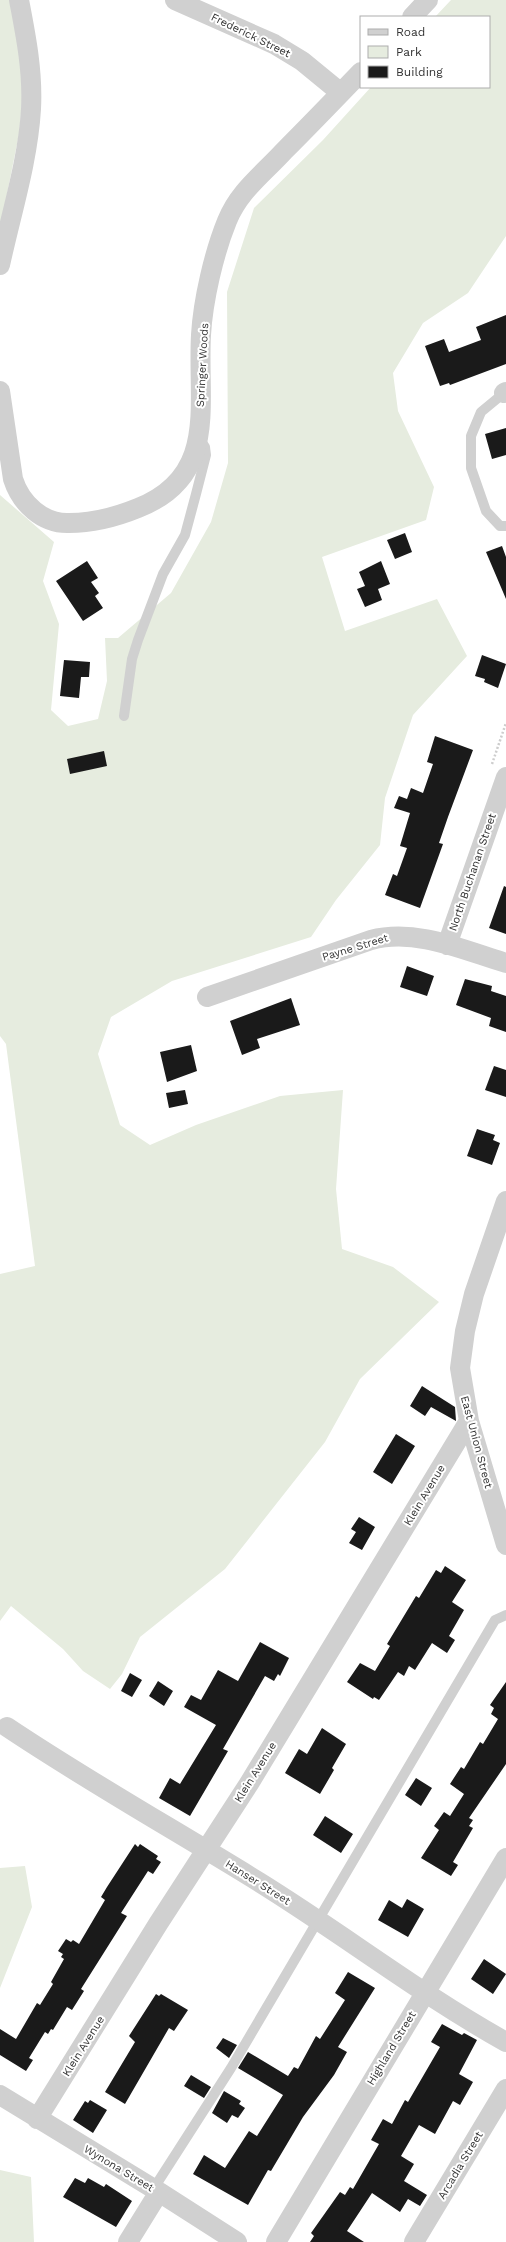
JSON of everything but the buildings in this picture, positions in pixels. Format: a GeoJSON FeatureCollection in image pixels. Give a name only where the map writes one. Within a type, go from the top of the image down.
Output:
{"type":"FeatureCollection","features":[{"type":"Feature","properties":{"kind":"street"},"geometry":{"type":"LineString","coordinates":[[0,265],[27,144],[31,110],[31,77],[19,0]]}},
{"type":"Feature","properties":{"kind":"street","name":"Frederick Street"},"geometry":{"type":"LineString","coordinates":[[175,0],[274,44],[302,61],[341,93]]}},
{"type":"Feature","properties":{"kind":"street"},"geometry":{"type":"LineString","coordinates":[[413,16],[428,0]]}},
{"type":"Feature","properties":{"kind":"street","name":"Springer Woods"},"geometry":{"type":"LineString","coordinates":[[0,391],[6,480],[47,520],[62,524],[82,523],[116,516],[146,505],[169,491],[180,481],[194,456],[199,438],[201,333],[210,284],[227,220],[247,187],[270,166],[360,73]]}},
{"type":"Feature","properties":{"kind":"street","name":"North Buchanan Street"},"geometry":{"type":"LineString","coordinates":[[447,945],[506,777]]}},
{"type":"Feature","properties":{"kind":"street","name":"Payne Street"},"geometry":{"type":"LineString","coordinates":[[207,997],[383,937],[405,935],[447,945],[506,963]]}},
{"type":"Feature","properties":{"kind":"street","name":"East Union Street"},"geometry":{"type":"LineString","coordinates":[[506,1201],[474,1294],[461,1351],[462,1386],[469,1421],[506,1545]]}},
{"type":"Feature","properties":{"kind":"street","name":"Klein Avenue"},"geometry":{"type":"LineString","coordinates":[[37,2119],[205,1850],[254,1775],[469,1421]]}},
{"type":"Feature","properties":{"kind":"street","name":"Hanser Street"},"geometry":{"type":"LineString","coordinates":[[7,1726],[68,1767],[260,1883],[424,1992],[506,2042]]}},
{"type":"Feature","properties":{"kind":"street","name":"Highland Street"},"geometry":{"type":"LineString","coordinates":[[280,2241],[424,1992],[506,1858]]}},
{"type":"Feature","properties":{"kind":"street","name":"Arcadia Street"},"geometry":{"type":"LineString","coordinates":[[414,2242],[506,2089]]}},
{"type":"Feature","properties":{"kind":"street","name":"Wynona Street"},"geometry":{"type":"LineString","coordinates":[[0,2096],[156,2190],[237,2242]]}},
{"type":"Feature","properties":{"kind":"street"},"geometry":{"type":"LineString","coordinates":[[128,2242],[156,2190]]}},
{"type":"Feature","properties":{"kind":"lane"},"geometry":{"type":"LineString","coordinates":[[505,392],[481,412],[471,436],[471,468],[486,511],[500,526],[506,526]]}},
{"type":"Feature","properties":{"kind":"lane"},"geometry":{"type":"LineString","coordinates":[[124,716],[132,659],[138,640],[163,574],[185,535],[195,501],[206,455],[205,447],[199,438]]}},
{"type":"Feature","properties":{"kind":"lane"},"geometry":{"type":"LineString","coordinates":[[156,2190],[231,2068],[316,1920],[495,1620],[506,1615]]}},
{"type":"Feature","properties":{"kind":"green space"},"geometry":{"type":"Polygon","coordinates":[[[0,0],[12,0],[24,81],[19,134],[0,229],[0,0]]]}},
{"type":"Feature","properties":{"kind":"green space"},"geometry":{"type":"Polygon","coordinates":[[[451,0],[506,0],[506,236],[468,293],[423,323],[393,373],[398,411],[434,487],[426,520],[322,557],[345,631],[437,599],[467,656],[413,715],[385,798],[380,845],[336,900],[311,937],[172,981],[111,1017],[98,1054],[120,1125],[150,1145],[196,1125],[280,1096],[343,1090],[336,1189],[342,1249],[393,1267],[439,1302],[360,1379],[325,1442],[225,1569],[140,1637],[122,1674],[110,1689],[83,1671],[63,1649],[11,1606],[0,1621],[0,1274],[35,1266],[6,1044],[0,1036],[0,495],[54,542],[43,581],[59,624],[51,710],[68,726],[98,719],[107,681],[105,638],[118,638],[171,593],[211,522],[228,463],[227,292],[254,208],[323,140],[370,88],[490,88],[490,16],[436,16],[451,0]]]}},
{"type":"Feature","properties":{"kind":"green space"},"geometry":{"type":"Polygon","coordinates":[[[25,1866],[32,1907],[0,1988],[0,1868],[25,1866]]]}},
{"type":"Feature","properties":{"kind":"green space"},"geometry":{"type":"Polygon","coordinates":[[[0,2170],[31,2177],[34,2242],[0,2242],[0,2170]]]}}]}
